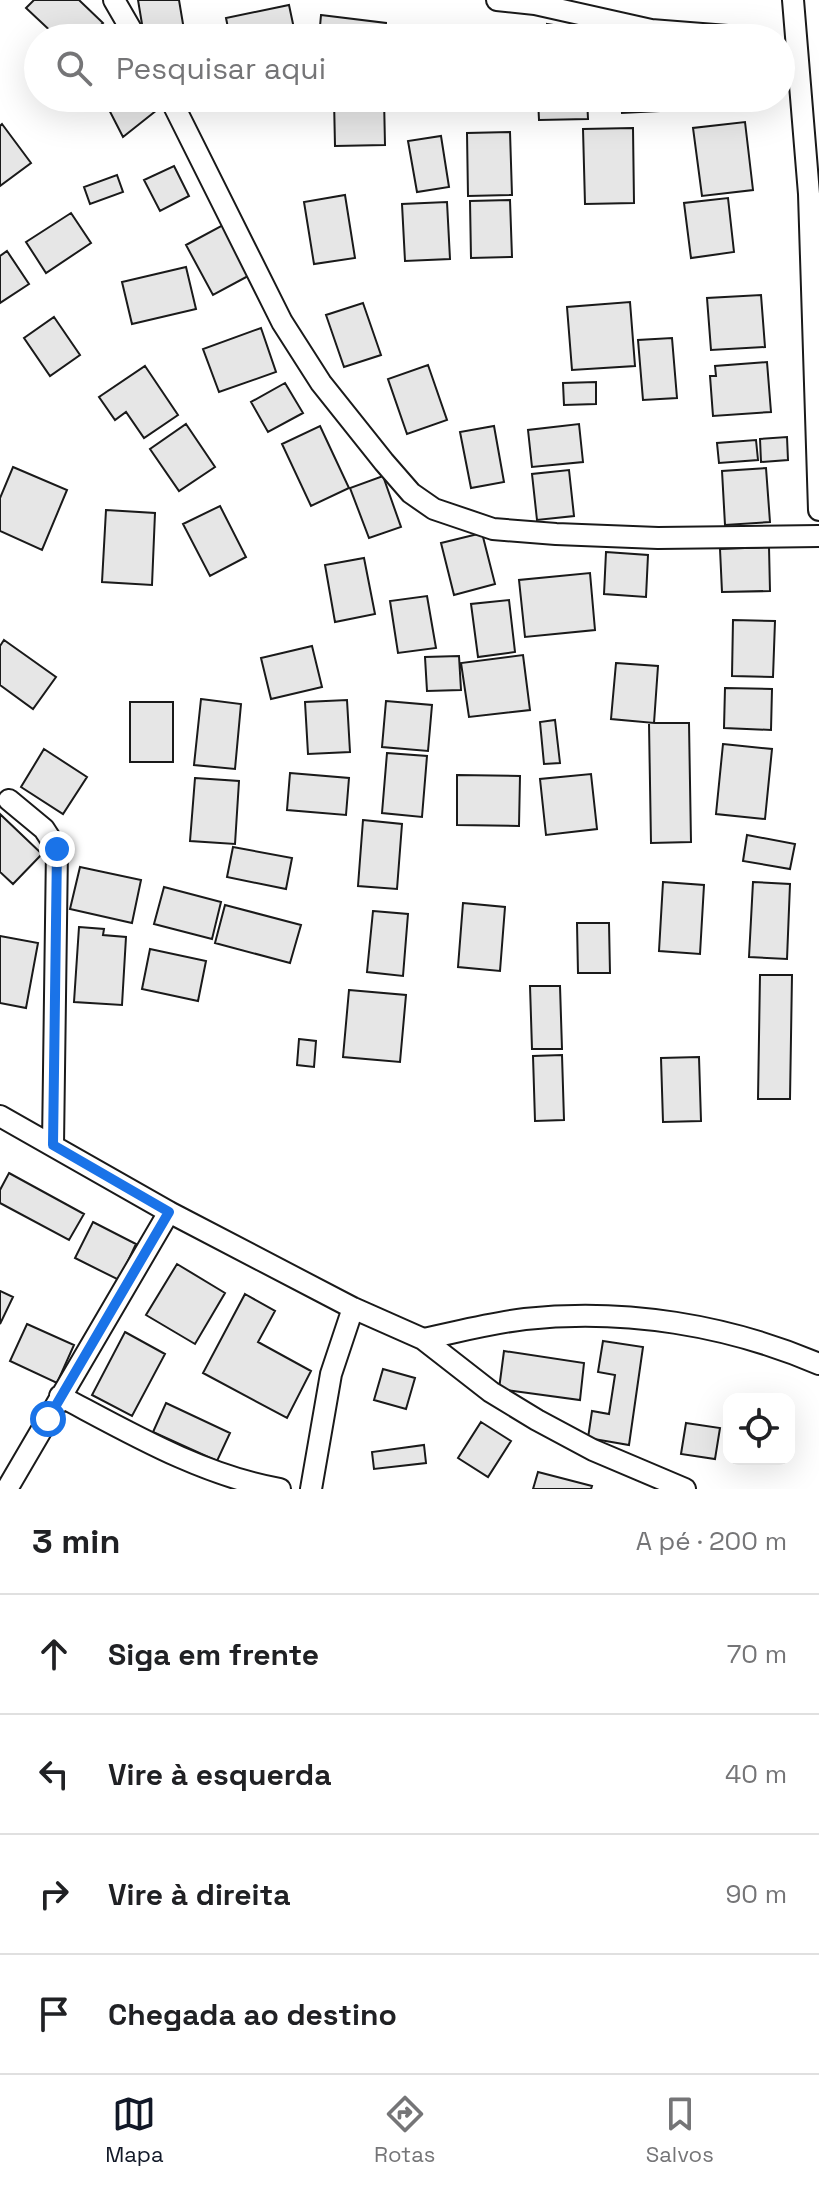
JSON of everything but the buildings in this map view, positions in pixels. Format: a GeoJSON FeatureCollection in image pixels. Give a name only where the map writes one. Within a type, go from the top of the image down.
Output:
{"type":"FeatureCollection","features":[{"type":"Feature","properties":{"kind":"street"},"geometry":{"type":"LineString","coordinates":[[114,0],[128,24]]}},
{"type":"Feature","properties":{"kind":"street"},"geometry":{"type":"LineString","coordinates":[[497,0],[535,4],[624,24]]}},
{"type":"Feature","properties":{"kind":"street"},"geometry":{"type":"LineString","coordinates":[[790,24],[793,0]]}},
{"type":"Feature","properties":{"kind":"street"},"geometry":{"type":"LineString","coordinates":[[795,81],[814,194],[819,510]]}},
{"type":"Feature","properties":{"kind":"street"},"geometry":{"type":"LineString","coordinates":[[177,112],[282,322],[321,383],[411,493],[434,509],[493,529],[556,534],[658,538],[819,536]]}},
{"type":"Feature","properties":{"kind":"street"},"geometry":{"type":"LineString","coordinates":[[9,800],[44,829],[57,849],[53,1145]]}},
{"type":"Feature","properties":{"kind":"street"},"geometry":{"type":"LineString","coordinates":[[0,1116],[169,1212],[353,1308],[423,1339],[491,1392],[527,1415],[593,1450],[685,1489]]}},
{"type":"Feature","properties":{"kind":"street"},"geometry":{"type":"LineString","coordinates":[[7,1489],[169,1212]]}},
{"type":"Feature","properties":{"kind":"street"},"geometry":{"type":"LineString","coordinates":[[311,1489],[331,1374],[353,1308]]}},
{"type":"Feature","properties":{"kind":"street"},"geometry":{"type":"LineString","coordinates":[[423,1339],[526,1319],[580,1317],[646,1320],[707,1327],[735,1334],[819,1364]]}},
{"type":"Feature","properties":{"kind":"street"},"geometry":{"type":"LineString","coordinates":[[60,1396],[136,1437],[194,1463],[253,1484],[280,1489]]}},
{"type":"Feature","properties":{"kind":"route"},"geometry":{"type":"LineString","coordinates":[[48,1419],[169,1212],[53,1145],[57,849]]}}]}
